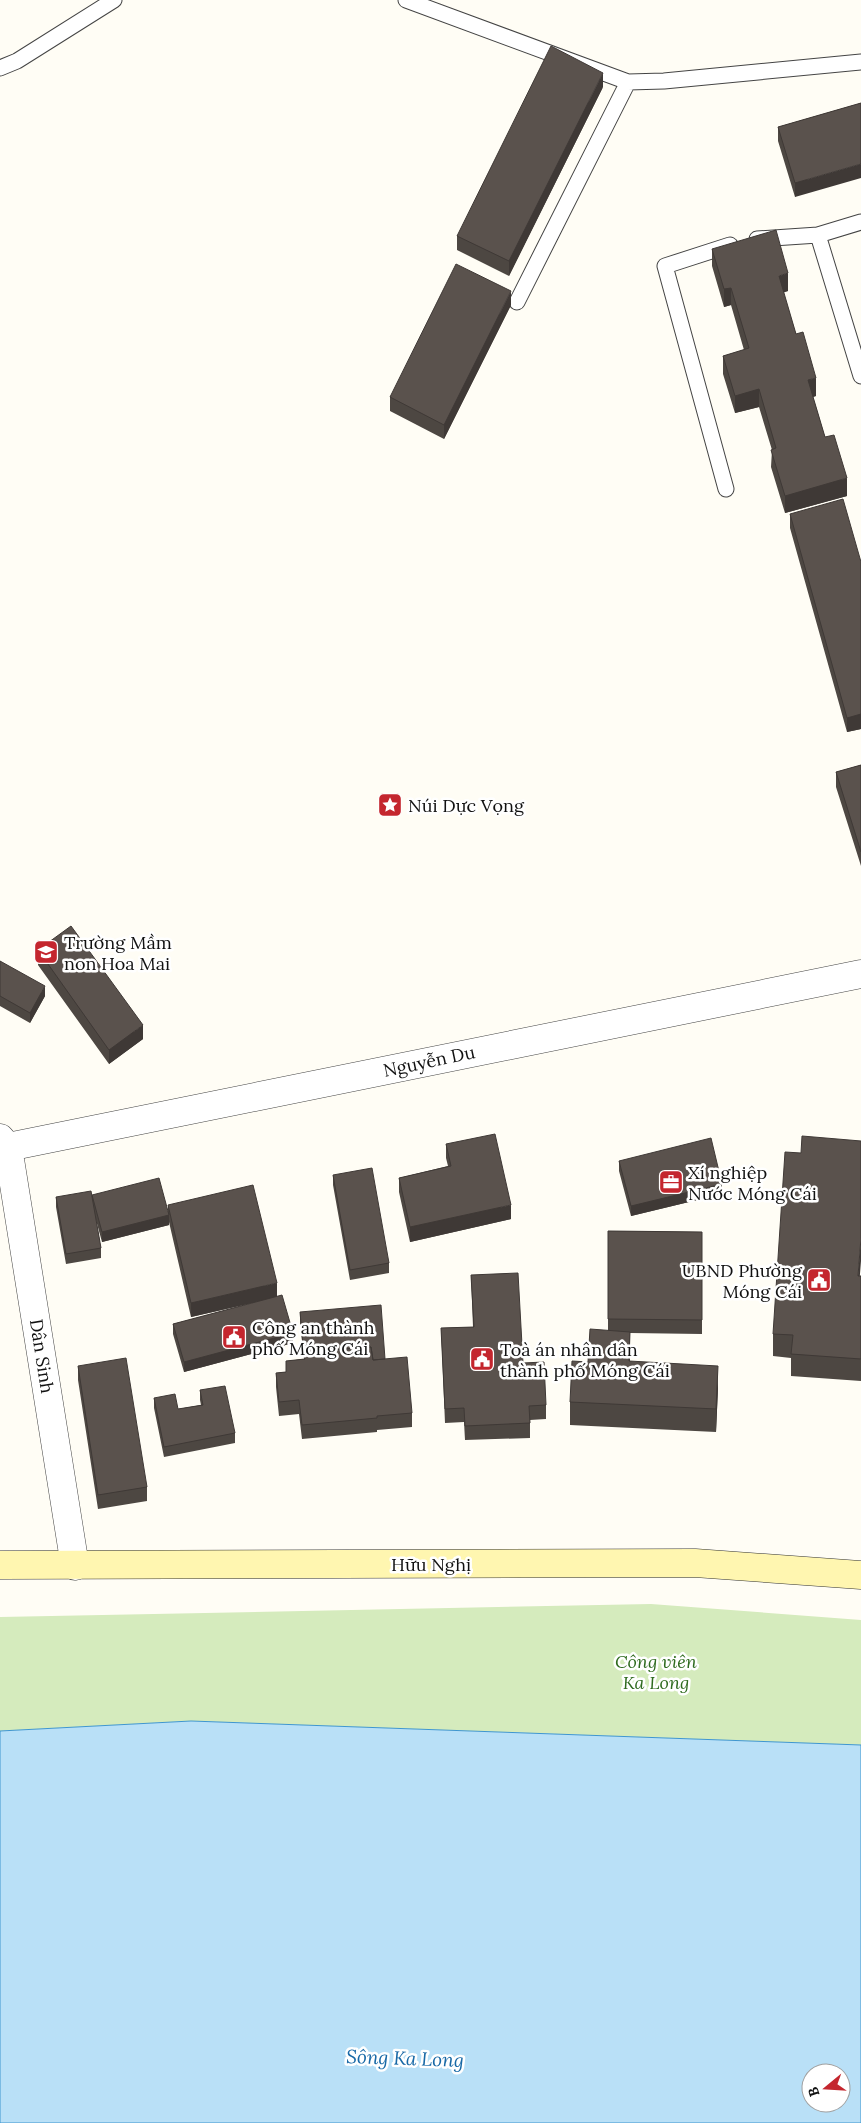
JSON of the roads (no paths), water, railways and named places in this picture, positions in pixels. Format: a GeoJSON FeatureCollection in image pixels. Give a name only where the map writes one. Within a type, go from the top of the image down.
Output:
{"type":"FeatureCollection","features":[{"type":"Feature","properties":{"kind":"street","name":"Nguyễn Du"},"geometry":{"type":"LineString","coordinates":[[4,1142],[861,974]]}},
{"type":"Feature","properties":{"kind":"street","name":"Dân Sinh"},"geometry":{"type":"LineString","coordinates":[[4,1142],[76,1566]]}},
{"type":"Feature","properties":{"kind":"street","name":"Hữu Nghị"},"geometry":{"type":"LineString","coordinates":[[0,1565],[695,1563],[861,1576]]}},
{"type":"Feature","properties":{"kind":"lane"},"geometry":{"type":"LineString","coordinates":[[0,68],[17,61],[114,0]]}},
{"type":"Feature","properties":{"kind":"lane"},"geometry":{"type":"LineString","coordinates":[[406,0],[628,82],[861,62]]}},
{"type":"Feature","properties":{"kind":"lane"},"geometry":{"type":"LineString","coordinates":[[517,302],[628,82]]}},
{"type":"Feature","properties":{"kind":"lane"},"geometry":{"type":"LineString","coordinates":[[726,489],[666,266],[749,239],[818,235],[861,222]]}},
{"type":"Feature","properties":{"kind":"lane"},"geometry":{"type":"LineString","coordinates":[[818,235],[861,376]]}},
{"type":"Feature","properties":{"kind":"water","name":"Sông Ka Long"},"geometry":{"type":"Polygon","coordinates":[[[191,1721],[861,1745],[861,2123],[0,2123],[0,1731],[191,1721]]]}},
{"type":"Feature","properties":{"kind":"place","name":"Núi Dực Vọng"},"geometry":{"type":"Point","coordinates":[390,805]}},
{"type":"Feature","properties":{"kind":"place","name":"Trường Mầm non Hoa Mai"},"geometry":{"type":"Point","coordinates":[46,952]}},
{"type":"Feature","properties":{"kind":"place","name":"Xí nghiệp Nước Móng Cái"},"geometry":{"type":"Point","coordinates":[671,1182]}},
{"type":"Feature","properties":{"kind":"place","name":"UBND Phường Móng Cái"},"geometry":{"type":"Point","coordinates":[819,1280]}},
{"type":"Feature","properties":{"kind":"place","name":"Công an thành phố Móng Cái"},"geometry":{"type":"Point","coordinates":[234,1337]}},
{"type":"Feature","properties":{"kind":"place","name":"Toà án nhân dân thành phố Móng Cái"},"geometry":{"type":"Point","coordinates":[482,1359]}},
{"type":"Feature","properties":{"kind":"park label","name":"Công viên Ka Long"},"geometry":{"type":"Point","coordinates":[656,1671]}}]}
